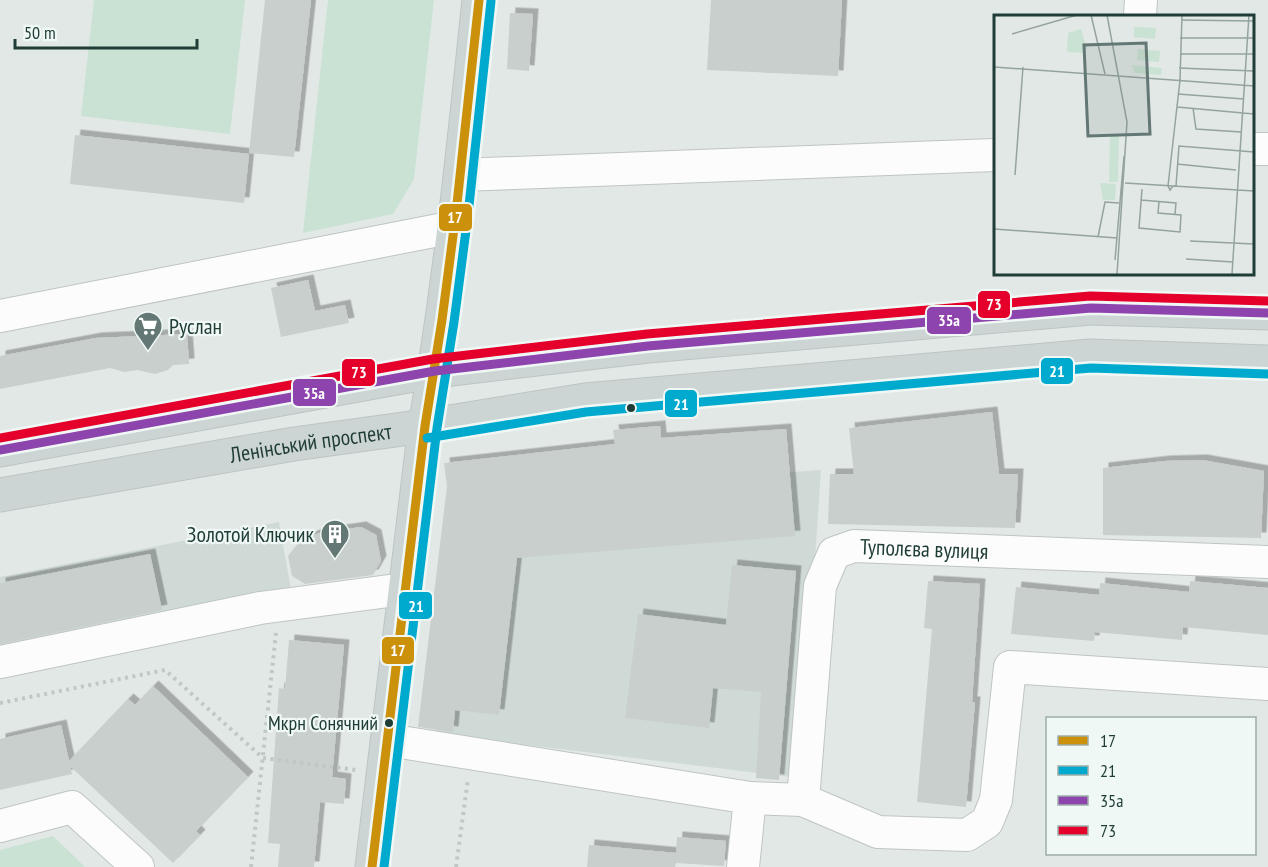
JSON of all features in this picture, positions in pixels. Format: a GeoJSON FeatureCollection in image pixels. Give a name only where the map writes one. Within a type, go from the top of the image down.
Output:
{"type":"FeatureCollection","features":[{"type":"Feature","properties":{"kind":"main road"},"geometry":{"type":"LineString","coordinates":[[372,867],[404,589],[454,227],[479,0]]}},
{"type":"Feature","properties":{"kind":"main road"},"geometry":{"type":"LineString","coordinates":[[0,450],[435,371],[648,346],[1091,308],[1268,313]]}},
{"type":"Feature","properties":{"kind":"main road","name":"Ленінський проспект"},"geometry":{"type":"LineString","coordinates":[[0,495],[294,444],[585,400],[1091,356],[1268,362]]}},
{"type":"Feature","properties":{"kind":"street"},"geometry":{"type":"LineString","coordinates":[[460,175],[994,155]]}},
{"type":"Feature","properties":{"kind":"street"},"geometry":{"type":"LineString","coordinates":[[0,316],[454,227]]}},
{"type":"Feature","properties":{"kind":"street","name":"Туполєва вулиця"},"geometry":{"type":"LineString","coordinates":[[803,800],[820,586],[834,553],[854,546],[1268,562]]}},
{"type":"Feature","properties":{"kind":"street"},"geometry":{"type":"LineString","coordinates":[[0,662],[248,610],[404,589]]}},
{"type":"Feature","properties":{"kind":"street"},"geometry":{"type":"LineString","coordinates":[[388,740],[750,798],[803,800],[878,831],[967,836],[987,822],[996,800],[1010,667],[1268,684]]}},
{"type":"Feature","properties":{"kind":"street"},"geometry":{"type":"LineString","coordinates":[[744,867],[750,798]]}},
{"type":"Feature","properties":{"kind":"street"},"geometry":{"type":"LineString","coordinates":[[0,825],[72,807],[138,867]]}},
{"type":"Feature","properties":{"kind":"path"},"geometry":{"type":"LineString","coordinates":[[251,867],[279,606]]}},
{"type":"Feature","properties":{"kind":"path"},"geometry":{"type":"LineString","coordinates":[[0,703],[165,670],[263,758],[384,773]]}},
{"type":"Feature","properties":{"kind":"path"},"geometry":{"type":"LineString","coordinates":[[456,867],[471,754]]}},
{"type":"Feature","properties":{"kind":"shaded area"},"geometry":{"type":"Polygon","coordinates":[[[821,470],[800,778],[435,734],[464,496],[821,470]]]}},
{"type":"Feature","properties":{"kind":"shaded area"},"geometry":{"type":"Polygon","coordinates":[[[279,522],[292,595],[0,652],[0,577],[279,522]]]}},
{"type":"Feature","properties":{"kind":"green space"},"geometry":{"type":"Polygon","coordinates":[[[94,0],[245,0],[230,134],[81,116],[94,0]]]}},
{"type":"Feature","properties":{"kind":"green space"},"geometry":{"type":"Polygon","coordinates":[[[328,0],[434,0],[414,179],[393,214],[303,233],[328,0]]]}},
{"type":"Feature","properties":{"kind":"green space"},"geometry":{"type":"Polygon","coordinates":[[[53,836],[85,867],[0,867],[0,850],[53,836]]]}},
{"type":"Feature","properties":{"kind":"building"},"geometry":{"type":"Polygon","coordinates":[[[265,0],[311,0],[294,157],[249,153],[265,0]]]}},
{"type":"Feature","properties":{"kind":"building"},"geometry":{"type":"Polygon","coordinates":[[[711,0],[842,0],[838,76],[707,70],[711,0]]]}},
{"type":"Feature","properties":{"kind":"building"},"geometry":{"type":"Polygon","coordinates":[[[510,13],[533,14],[529,71],[507,69],[510,13]]]}},
{"type":"Feature","properties":{"kind":"building"},"geometry":{"type":"Polygon","coordinates":[[[75,135],[249,154],[244,203],[70,184],[75,135]]]}},
{"type":"Feature","properties":{"kind":"building"},"geometry":{"type":"Polygon","coordinates":[[[308,280],[315,311],[345,305],[349,323],[281,337],[271,288],[308,280]]]}},
{"type":"Feature","properties":{"kind":"building"},"geometry":{"type":"Polygon","coordinates":[[[187,334],[189,364],[173,365],[168,370],[155,374],[137,370],[124,372],[110,368],[0,389],[0,356],[96,338],[187,334]]]}},
{"type":"Feature","properties":{"kind":"building"},"geometry":{"type":"Polygon","coordinates":[[[992,412],[999,474],[1018,474],[1015,528],[828,524],[830,474],[854,474],[849,428],[992,412]]]}},
{"type":"Feature","properties":{"kind":"building"},"geometry":{"type":"Polygon","coordinates":[[[660,426],[661,438],[786,429],[795,536],[517,558],[499,715],[455,710],[453,732],[418,727],[447,486],[444,463],[615,444],[613,430],[660,426]]]}},
{"type":"Feature","properties":{"kind":"building"},"geometry":{"type":"Polygon","coordinates":[[[1202,460],[1264,471],[1261,538],[1103,535],[1103,468],[1165,461],[1202,460]]]}},
{"type":"Feature","properties":{"kind":"building","name":"Золотой Ключик"},"geometry":{"type":"Polygon","coordinates":[[[361,527],[376,535],[381,561],[373,575],[305,584],[292,576],[288,556],[299,542],[319,533],[361,527]]]}},
{"type":"Feature","properties":{"kind":"building"},"geometry":{"type":"Polygon","coordinates":[[[150,554],[162,610],[0,644],[0,583],[150,554]]]}},
{"type":"Feature","properties":{"kind":"building"},"geometry":{"type":"Polygon","coordinates":[[[732,565],[796,571],[779,780],[756,778],[761,692],[713,688],[709,728],[625,718],[638,614],[726,625],[732,565]]]}},
{"type":"Feature","properties":{"kind":"building"},"geometry":{"type":"Polygon","coordinates":[[[928,581],[980,584],[972,702],[975,702],[966,807],[917,802],[932,629],[924,628],[928,581]]]}},
{"type":"Feature","properties":{"kind":"building"},"geometry":{"type":"Polygon","coordinates":[[[1190,581],[1268,588],[1268,635],[1183,627],[1182,640],[1095,632],[1094,641],[1011,634],[1016,587],[1099,595],[1100,583],[1189,592],[1190,581]]]}},
{"type":"Feature","properties":{"kind":"building"},"geometry":{"type":"Polygon","coordinates":[[[289,640],[344,645],[332,777],[346,779],[344,804],[320,802],[314,867],[278,867],[280,844],[268,843],[279,688],[285,689],[289,640]]]}},
{"type":"Feature","properties":{"kind":"building"},"geometry":{"type":"Polygon","coordinates":[[[153,686],[248,777],[196,831],[200,835],[173,863],[70,766],[72,774],[0,790],[0,739],[61,725],[69,761],[128,699],[135,705],[153,686]]]}},
{"type":"Feature","properties":{"kind":"building"},"geometry":{"type":"Polygon","coordinates":[[[677,837],[726,841],[724,866],[676,863],[675,867],[587,867],[589,845],[676,853],[677,837]]]}},
{"type":"Feature","properties":{"kind":"transit line","name":"17"},"geometry":{"type":"LineString","coordinates":[[372,867],[425,426],[456,213],[479,0]]}},
{"type":"Feature","properties":{"kind":"transit line","name":"21"},"geometry":{"type":"LineString","coordinates":[[384,867],[437,428],[468,215],[491,1]]}},
{"type":"Feature","properties":{"kind":"transit line","name":"73"},"geometry":{"type":"LineString","coordinates":[[0,438],[433,359],[647,334],[1090,296],[1268,301]]}},
{"type":"Feature","properties":{"kind":"transit line","name":"35а"},"geometry":{"type":"LineString","coordinates":[[0,450],[435,371],[648,346],[1091,308],[1268,313]]}},
{"type":"Feature","properties":{"kind":"transit line","name":"21"},"geometry":{"type":"LineString","coordinates":[[427,438],[586,412],[1091,368],[1268,374]]}},
{"type":"Feature","properties":{"kind":"place","name":"Руслан"},"geometry":{"type":"Point","coordinates":[148,352]}},
{"type":"Feature","properties":{"kind":"place","name":"Золотой Ключик"},"geometry":{"type":"Point","coordinates":[335,560]}},
{"type":"Feature","properties":{"kind":"place","name":"Мкрн Сонячний"},"geometry":{"type":"Point","coordinates":[389,723]}}]}
